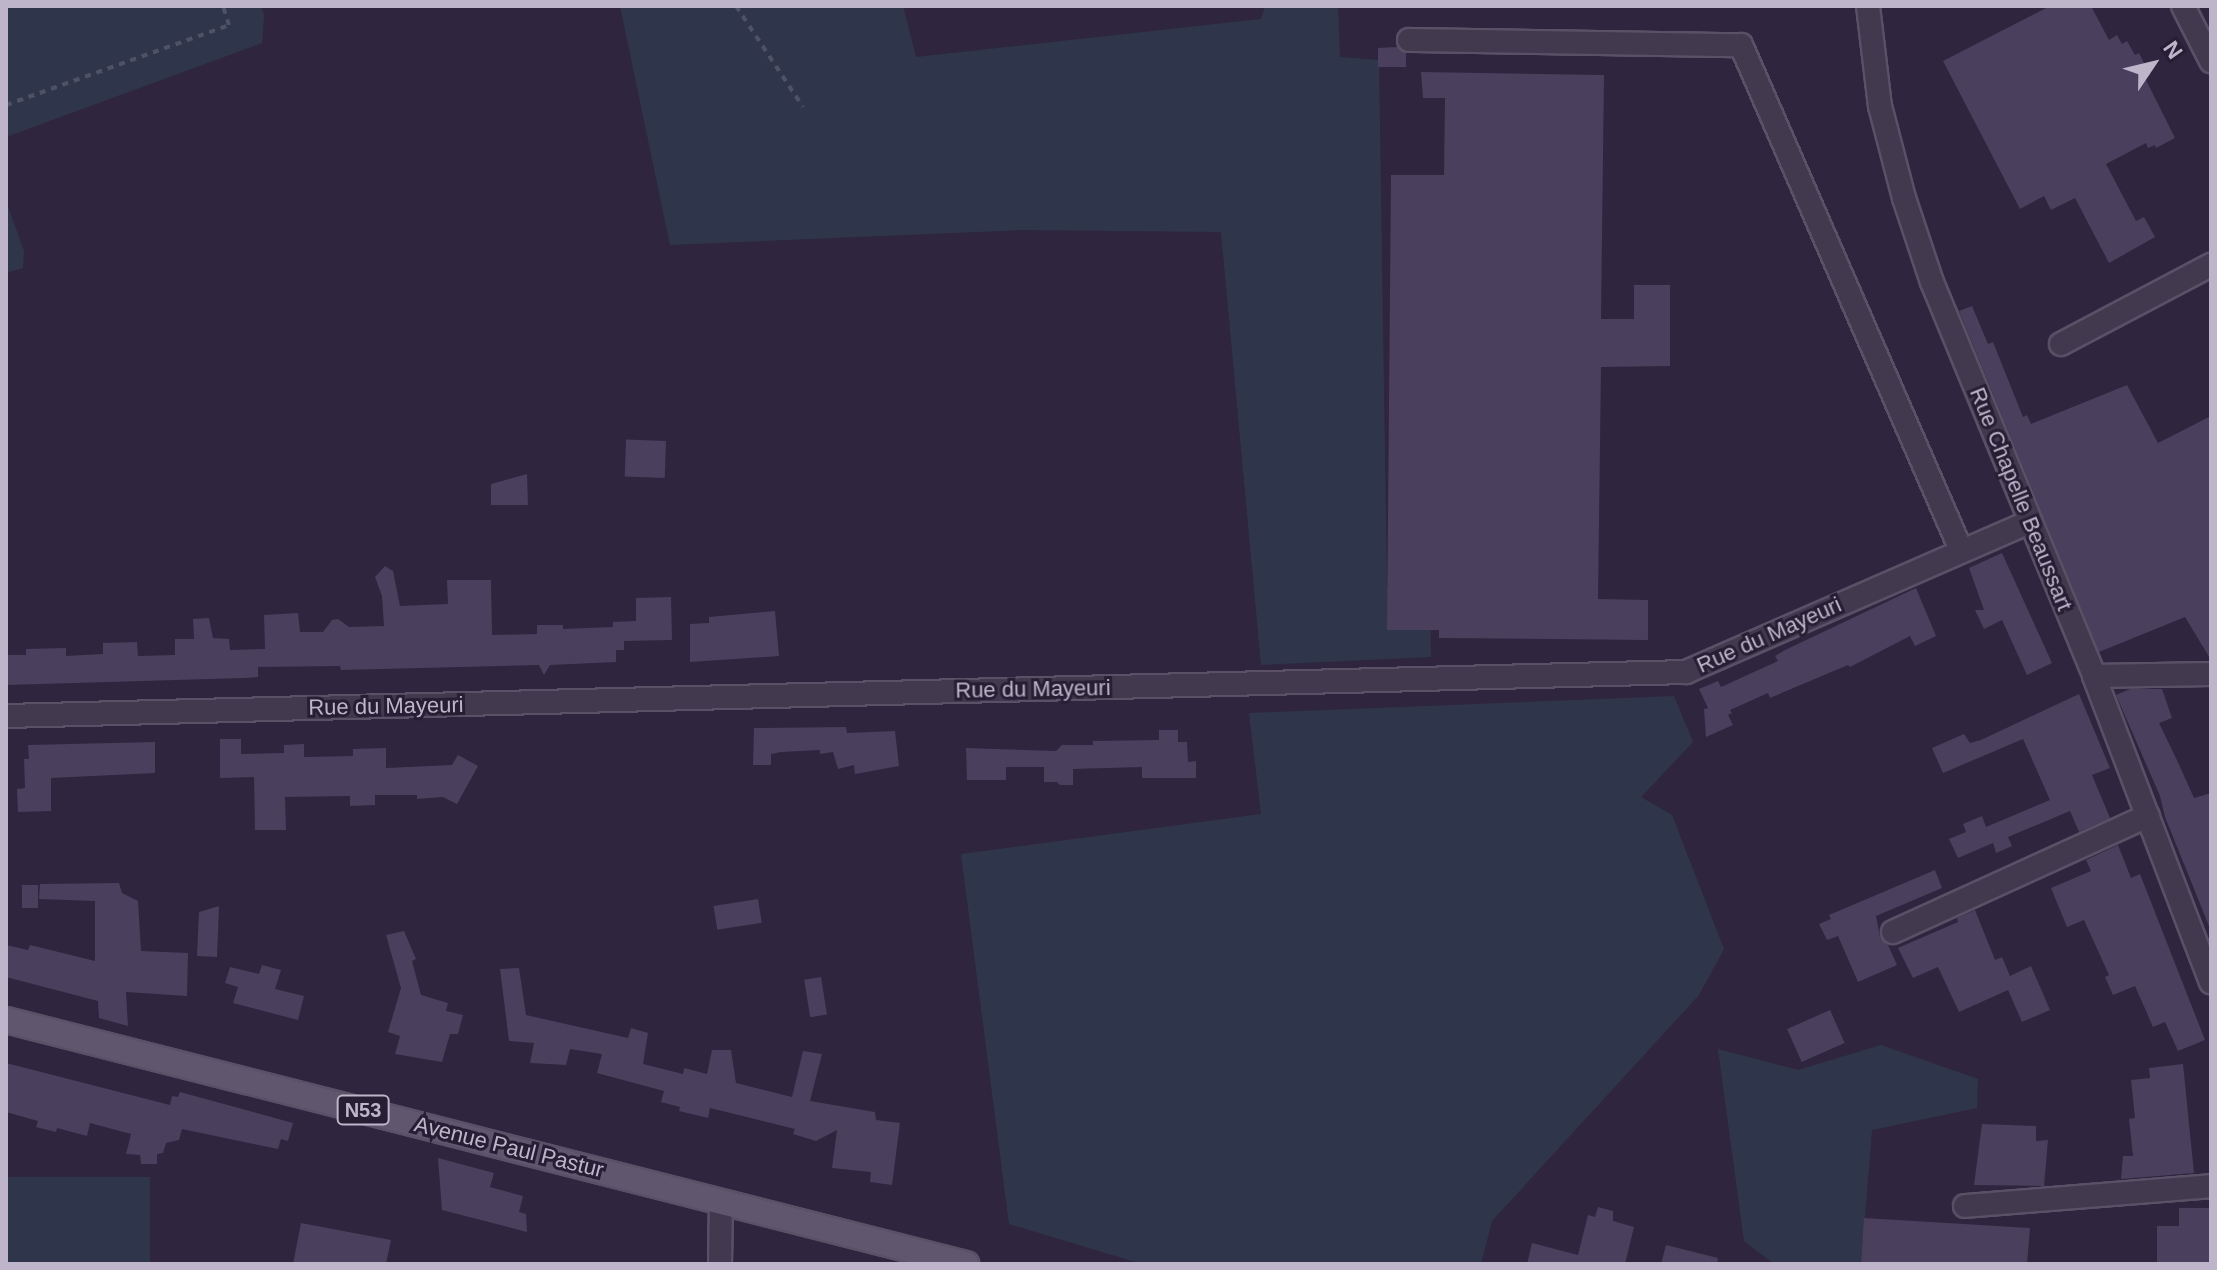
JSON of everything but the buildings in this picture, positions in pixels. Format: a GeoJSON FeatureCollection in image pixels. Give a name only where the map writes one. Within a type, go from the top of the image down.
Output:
{"type":"FeatureCollection","features":[{"type":"Feature","properties":{"kind":"main road","name":"Avenue Paul Pastur"},"geometry":{"type":"LineString","coordinates":[[6,1020],[966,1264]]}},
{"type":"Feature","properties":{"kind":"street","name":"Rue Chapelle Beaussart"},"geometry":{"type":"LineString","coordinates":[[1868,6],[1880,106],[1904,198],[1932,282],[2094,676],[2211,982]]}},
{"type":"Feature","properties":{"kind":"street"},"geometry":{"type":"LineString","coordinates":[[2183,6],[2211,61]]}},
{"type":"Feature","properties":{"kind":"street"},"geometry":{"type":"LineString","coordinates":[[1409,40],[1741,45],[1961,550]]}},
{"type":"Feature","properties":{"kind":"street"},"geometry":{"type":"LineString","coordinates":[[2061,344],[2211,265]]}},
{"type":"Feature","properties":{"kind":"street","name":"Rue du Mayeuri"},"geometry":{"type":"LineString","coordinates":[[6,716],[1686,672],[2029,522]]}},
{"type":"Feature","properties":{"kind":"street"},"geometry":{"type":"LineString","coordinates":[[2094,676],[2211,674]]}},
{"type":"Feature","properties":{"kind":"street"},"geometry":{"type":"LineString","coordinates":[[1893,932],[2148,816]]}},
{"type":"Feature","properties":{"kind":"street"},"geometry":{"type":"LineString","coordinates":[[1965,1206],[2211,1186]]}},
{"type":"Feature","properties":{"kind":"street"},"geometry":{"type":"LineString","coordinates":[[720,1264],[721,1201]]}},
{"type":"Feature","properties":{"kind":"path"},"geometry":{"type":"LineString","coordinates":[[6,105],[229,25],[223,6]]}},
{"type":"Feature","properties":{"kind":"path"},"geometry":{"type":"LineString","coordinates":[[736,6],[803,107]]}},
{"type":"Feature","properties":{"kind":"shaded area"},"geometry":{"type":"Polygon","coordinates":[[[6,6],[261,6],[264,15],[262,43],[6,137],[6,6]]]}},
{"type":"Feature","properties":{"kind":"shaded area"},"geometry":{"type":"Polygon","coordinates":[[[620,6],[903,6],[916,57],[1261,19],[1265,6],[1338,6],[1340,57],[1379,60],[1387,588],[1430,591],[1431,657],[1261,665],[1221,232],[1021,230],[670,245],[620,6]]]}},
{"type":"Feature","properties":{"kind":"shaded area"},"geometry":{"type":"Polygon","coordinates":[[[6,201],[24,251],[23,268],[6,273],[6,201]]]}},
{"type":"Feature","properties":{"kind":"shaded area"},"geometry":{"type":"Polygon","coordinates":[[[1674,696],[1693,742],[1641,797],[1672,815],[1724,949],[1699,995],[1492,1221],[1481,1264],[1142,1264],[1009,1224],[961,854],[1261,814],[1249,713],[1674,696]]]}},
{"type":"Feature","properties":{"kind":"shaded area"},"geometry":{"type":"Polygon","coordinates":[[[1881,1045],[1978,1079],[1977,1108],[1872,1130],[1861,1264],[1774,1264],[1744,1241],[1718,1049],[1798,1070],[1881,1045]]]}},
{"type":"Feature","properties":{"kind":"shaded area"},"geometry":{"type":"Polygon","coordinates":[[[6,1177],[150,1177],[150,1264],[6,1264],[6,1177]]]}}]}
